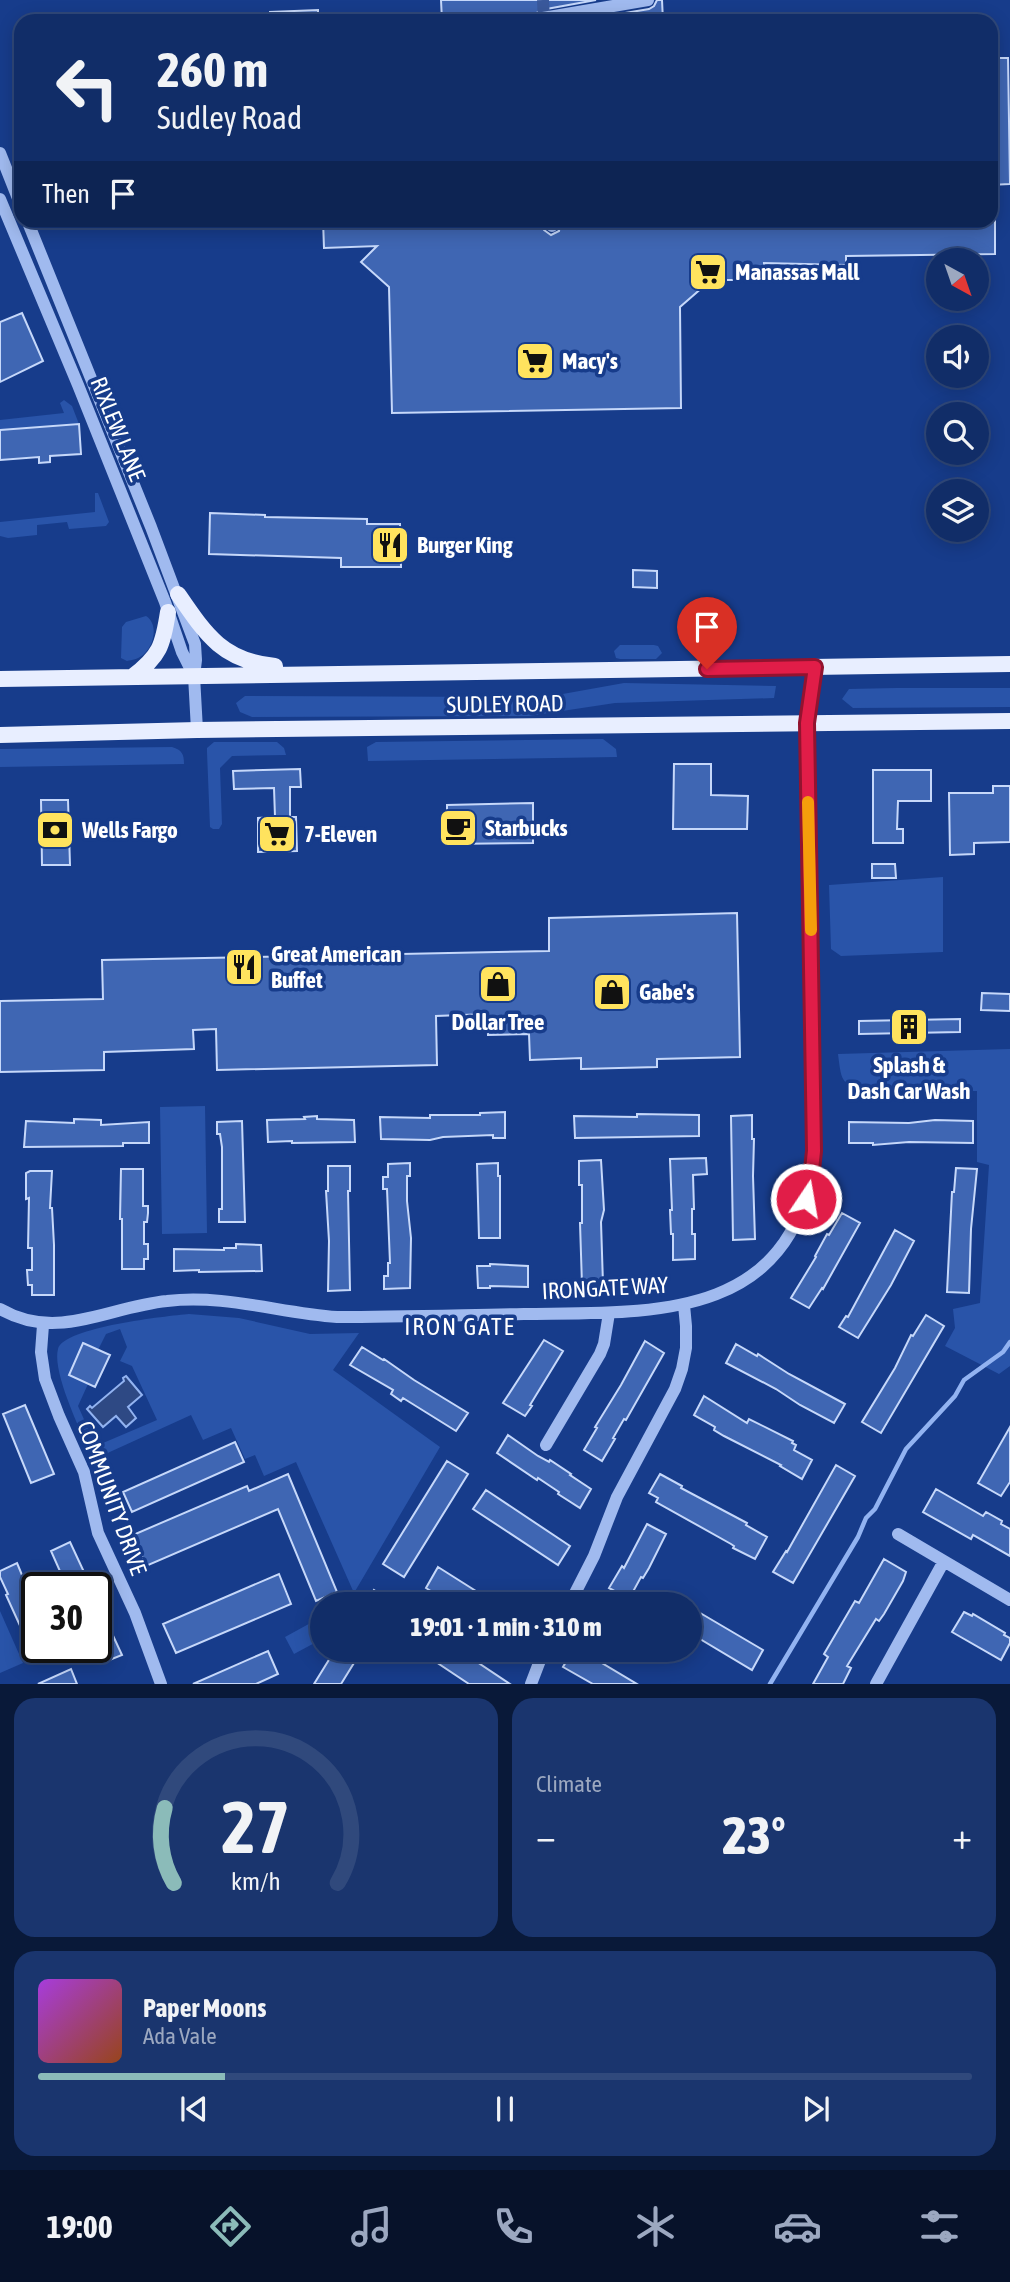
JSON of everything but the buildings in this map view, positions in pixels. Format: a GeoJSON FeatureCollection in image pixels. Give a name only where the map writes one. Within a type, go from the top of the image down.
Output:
{"type":"FeatureCollection","features":[{"type":"Feature","properties":{"kind":"main road"},"geometry":{"type":"LineString","coordinates":[[177,594],[204,632],[229,654],[258,664],[341,674]]}},
{"type":"Feature","properties":{"kind":"main road"},"geometry":{"type":"LineString","coordinates":[[132,677],[151,662],[161,648],[168,612]]}},
{"type":"Feature","properties":{"kind":"main road","name":"SUDLEY ROAD"},"geometry":{"type":"LineString","coordinates":[[0,679],[1010,664]]}},
{"type":"Feature","properties":{"kind":"main road","name":"SUDLEY ROAD"},"geometry":{"type":"LineString","coordinates":[[0,735],[197,730],[1010,721]]}},
{"type":"Feature","properties":{"kind":"street"},"geometry":{"type":"LineString","coordinates":[[566,14],[648,0]]}},
{"type":"Feature","properties":{"kind":"street"},"geometry":{"type":"LineString","coordinates":[[0,153],[14,188]]}},
{"type":"Feature","properties":{"kind":"street","name":"RIXLEW LANE"},"geometry":{"type":"LineString","coordinates":[[0,200],[78,384],[182,652],[194,676]]}},
{"type":"Feature","properties":{"kind":"street","name":"RIXLEW LANE"},"geometry":{"type":"LineString","coordinates":[[30,228],[195,644],[197,730]]}},
{"type":"Feature","properties":{"kind":"street","name":"IRONGATE WAY"},"geometry":{"type":"LineString","coordinates":[[0,1309],[43,1325],[65,1323],[154,1303],[194,1299],[222,1300],[292,1313],[337,1317],[608,1313],[684,1305],[731,1288],[765,1266],[785,1244],[794,1228],[811,1179],[814,1138],[807,723],[815,667]]}},
{"type":"Feature","properties":{"kind":"street"},"geometry":{"type":"LineString","coordinates":[[576,1592],[594,1556],[617,1497],[675,1390],[686,1348],[684,1305]]}},
{"type":"Feature","properties":{"kind":"street"},"geometry":{"type":"LineString","coordinates":[[546,1445],[600,1354],[608,1313]]}},
{"type":"Feature","properties":{"kind":"street","name":"COMMUNITY DRIVE"},"geometry":{"type":"LineString","coordinates":[[43,1325],[41,1352],[46,1380],[84,1472],[98,1533],[135,1613],[161,1684]]}},
{"type":"Feature","properties":{"kind":"street"},"geometry":{"type":"LineString","coordinates":[[898,1534],[1010,1600]]}},
{"type":"Feature","properties":{"kind":"street"},"geometry":{"type":"LineString","coordinates":[[876,1684],[944,1561]]}},
{"type":"Feature","properties":{"kind":"street"},"geometry":{"type":"LineString","coordinates":[[531,1684],[539,1662]]}},
{"type":"Feature","properties":{"kind":"shaded area"},"geometry":{"type":"Polygon","coordinates":[[[64,400],[72,406],[79,424],[0,430],[0,420],[64,413],[60,403],[64,400]]]}},
{"type":"Feature","properties":{"kind":"shaded area"},"geometry":{"type":"Polygon","coordinates":[[[95,493],[98,493],[109,522],[106,526],[69,529],[67,522],[37,525],[37,535],[8,538],[0,536],[0,522],[95,512],[95,493]]]}},
{"type":"Feature","properties":{"kind":"shaded area"},"geometry":{"type":"Polygon","coordinates":[[[146,616],[154,629],[150,646],[137,658],[127,661],[121,658],[122,627],[126,622],[146,616]]]}},
{"type":"Feature","properties":{"kind":"shaded area"},"geometry":{"type":"Polygon","coordinates":[[[620,645],[654,645],[658,646],[662,653],[656,659],[620,659],[616,658],[614,651],[620,645]]]}},
{"type":"Feature","properties":{"kind":"shaded area"},"geometry":{"type":"Polygon","coordinates":[[[624,683],[776,686],[774,698],[615,703],[529,716],[252,717],[240,712],[236,703],[245,696],[546,697],[624,683]]]}},
{"type":"Feature","properties":{"kind":"shaded area"},"geometry":{"type":"Polygon","coordinates":[[[1010,688],[1010,707],[853,708],[842,699],[849,689],[1010,688]]]}},
{"type":"Feature","properties":{"kind":"shaded area"},"geometry":{"type":"Polygon","coordinates":[[[603,739],[616,749],[617,757],[368,761],[367,747],[376,742],[603,739]]]}},
{"type":"Feature","properties":{"kind":"shaded area"},"geometry":{"type":"Polygon","coordinates":[[[214,742],[277,742],[284,748],[286,755],[232,756],[220,768],[222,824],[219,829],[210,827],[207,748],[214,742]]]}},
{"type":"Feature","properties":{"kind":"shaded area"},"geometry":{"type":"Polygon","coordinates":[[[172,747],[182,753],[184,764],[0,767],[0,749],[172,747]]]}},
{"type":"Feature","properties":{"kind":"shaded area"},"geometry":{"type":"Polygon","coordinates":[[[943,877],[943,952],[841,956],[831,949],[829,885],[943,877]]]}},
{"type":"Feature","properties":{"kind":"shaded area"},"geometry":{"type":"Polygon","coordinates":[[[1010,1049],[1010,1366],[999,1374],[945,1346],[955,1328],[953,1309],[980,1303],[989,1165],[977,1162],[977,1091],[871,1091],[845,1081],[838,1054],[1010,1049]]]}},
{"type":"Feature","properties":{"kind":"shaded area"},"geometry":{"type":"Polygon","coordinates":[[[205,1106],[207,1233],[162,1234],[160,1107],[205,1106]]]}},
{"type":"Feature","properties":{"kind":"shaded area"},"geometry":{"type":"Polygon","coordinates":[[[189,1314],[239,1318],[310,1334],[359,1333],[333,1370],[440,1447],[355,1592],[296,1462],[264,1476],[255,1455],[245,1459],[231,1428],[203,1440],[191,1415],[101,1456],[94,1456],[89,1451],[63,1386],[57,1359],[58,1349],[64,1341],[78,1335],[139,1320],[189,1314]],[[120,1329],[106,1334],[98,1350],[83,1344],[69,1375],[88,1384],[78,1406],[96,1446],[157,1420],[132,1366],[120,1361],[127,1347],[120,1329]]]}},
{"type":"Feature","properties":{"kind":"shaded area"},"geometry":{"type":"Polygon","coordinates":[[[126,1376],[142,1395],[128,1407],[136,1418],[126,1427],[116,1416],[103,1427],[87,1409],[90,1406],[92,1408],[124,1381],[126,1376]]]}},
{"type":"Feature","properties":{"kind":"shaded area"},"geometry":{"type":"Polygon","coordinates":[[[0,1611],[23,1663],[0,1673],[0,1611]]]}},
{"type":"Feature","properties":{"kind":"shaded area"},"geometry":{"type":"Polygon","coordinates":[[[310,1623],[310,1645],[294,1654],[285,1637],[310,1623]]]}},
{"type":"Feature","properties":{"kind":"waterway"},"geometry":{"type":"LineString","coordinates":[[770,1684],[858,1537],[866,1518],[875,1509],[906,1449],[955,1396],[964,1380],[1003,1352],[1010,1342]]}},
{"type":"Feature","properties":{"kind":"tunnel"},"geometry":{"type":"LineString","coordinates":[[543,0],[544,14]]}},
{"type":"Feature","properties":{"kind":"slow traffic"},"geometry":{"type":"LineString","coordinates":[[808,802],[811,930]]}},
{"type":"Feature","properties":{"kind":"place","name":"Manassas Mall"},"geometry":{"type":"Point","coordinates":[708,272]}},
{"type":"Feature","properties":{"kind":"place","name":"Macy's"},"geometry":{"type":"Point","coordinates":[535,361]}},
{"type":"Feature","properties":{"kind":"place","name":"Burger King"},"geometry":{"type":"Point","coordinates":[390,545]}},
{"type":"Feature","properties":{"kind":"place","name":"Starbucks"},"geometry":{"type":"Point","coordinates":[458,828]}},
{"type":"Feature","properties":{"kind":"place","name":"Wells Fargo"},"geometry":{"type":"Point","coordinates":[55,830]}},
{"type":"Feature","properties":{"kind":"place","name":"7-Eleven"},"geometry":{"type":"Point","coordinates":[277,834]}},
{"type":"Feature","properties":{"kind":"place","name":"Great American Buffet"},"geometry":{"type":"Point","coordinates":[244,967]}},
{"type":"Feature","properties":{"kind":"place","name":"Dollar Tree"},"geometry":{"type":"Point","coordinates":[498,984]}},
{"type":"Feature","properties":{"kind":"place","name":"Gabe's"},"geometry":{"type":"Point","coordinates":[612,992]}},
{"type":"Feature","properties":{"kind":"place","name":"Splash & Dash Car Wash"},"geometry":{"type":"Point","coordinates":[909,1027]}},
{"type":"Feature","properties":{"kind":"district","name":"IRON GATE"},"geometry":{"type":"Point","coordinates":[460,1327]}},
{"type":"Feature","properties":{"kind":"route"},"geometry":{"type":"LineString","coordinates":[[707,669],[815,667],[807,723],[814,1151],[806,1199]]}}]}
